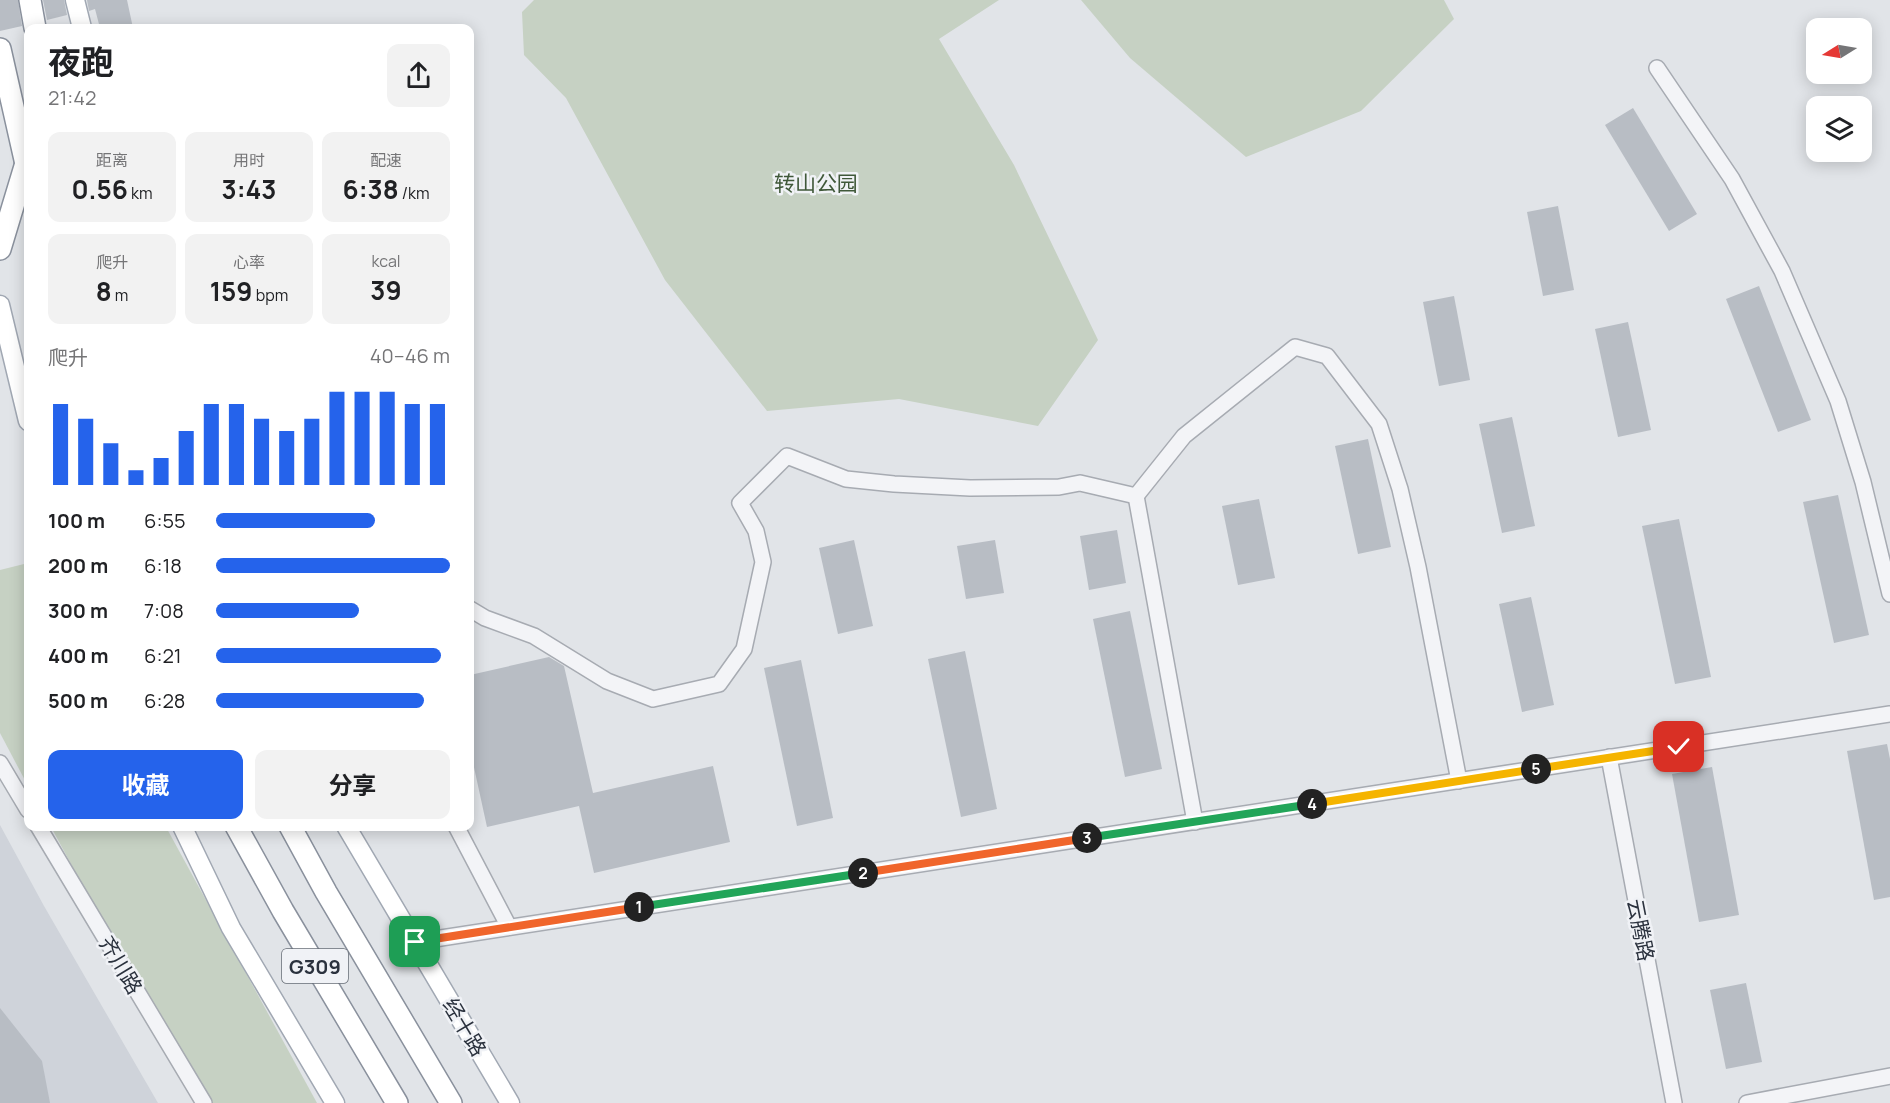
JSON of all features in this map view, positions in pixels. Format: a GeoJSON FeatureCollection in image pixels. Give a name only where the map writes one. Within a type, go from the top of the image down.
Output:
{"type":"FeatureCollection","features":[{"type":"Feature","properties":{"kind":"highway"},"geometry":{"type":"LineString","coordinates":[[30,0],[34,24]]}},
{"type":"Feature","properties":{"kind":"highway"},"geometry":{"type":"LineString","coordinates":[[0,49],[24,155]]}},
{"type":"Feature","properties":{"kind":"highway"},"geometry":{"type":"LineString","coordinates":[[0,249],[24,177]]}},
{"type":"Feature","properties":{"kind":"highway","name":"G309"},"geometry":{"type":"LineString","coordinates":[[239,831],[283,911],[397,1103]]}},
{"type":"Feature","properties":{"kind":"highway","name":"G309"},"geometry":{"type":"LineString","coordinates":[[293,831],[326,892],[452,1103]]}},
{"type":"Feature","properties":{"kind":"main road"},"geometry":{"type":"LineString","coordinates":[[75,0],[81,24]]}},
{"type":"Feature","properties":{"kind":"main road"},"geometry":{"type":"LineString","coordinates":[[0,305],[24,404]]}},
{"type":"Feature","properties":{"kind":"main road"},"geometry":{"type":"LineString","coordinates":[[184,831],[231,928],[336,1103]]}},
{"type":"Feature","properties":{"kind":"main road","name":"经十路"},"geometry":{"type":"LineString","coordinates":[[349,831],[510,1103]]}},
{"type":"Feature","properties":{"kind":"street"},"geometry":{"type":"LineString","coordinates":[[1657,68],[1732,179],[1782,271],[1838,401],[1863,482],[1890,594]]}},
{"type":"Feature","properties":{"kind":"street"},"geometry":{"type":"LineString","coordinates":[[1195,822],[1136,496],[1184,436],[1295,347],[1327,356],[1378,424],[1400,489],[1418,567],[1460,781]]}},
{"type":"Feature","properties":{"kind":"street"},"geometry":{"type":"LineString","coordinates":[[474,611],[485,618],[534,636],[607,681],[653,699],[718,684],[744,650],[764,562],[756,531],[740,503],[787,456],[846,479],[970,488],[1059,487],[1080,483],[1136,496]]}},
{"type":"Feature","properties":{"kind":"street"},"geometry":{"type":"LineString","coordinates":[[415,942],[1890,714]]}},
{"type":"Feature","properties":{"kind":"street","name":"云腾路"},"geometry":{"type":"LineString","coordinates":[[1609,758],[1674,1103]]}},
{"type":"Feature","properties":{"kind":"street"},"geometry":{"type":"LineString","coordinates":[[0,763],[24,803]]}},
{"type":"Feature","properties":{"kind":"street","name":"齐川路"},"geometry":{"type":"LineString","coordinates":[[41,831],[204,1103]]}},
{"type":"Feature","properties":{"kind":"street"},"geometry":{"type":"LineString","coordinates":[[459,831],[509,927]]}},
{"type":"Feature","properties":{"kind":"street"},"geometry":{"type":"LineString","coordinates":[[1748,1103],[1890,1076]]}},
{"type":"Feature","properties":{"kind":"shaded area"},"geometry":{"type":"Polygon","coordinates":[[[0,825],[44,906],[158,1103],[0,1103],[0,825]]]}},
{"type":"Feature","properties":{"kind":"green space","name":"转山公园"},"geometry":{"type":"Polygon","coordinates":[[[534,0],[999,0],[939,39],[1014,165],[1098,340],[1038,426],[899,399],[767,411],[665,280],[566,98],[524,55],[522,12],[534,0]]]}},
{"type":"Feature","properties":{"kind":"green space"},"geometry":{"type":"Polygon","coordinates":[[[1081,0],[1444,0],[1454,19],[1361,111],[1246,157],[1130,58],[1081,0]]]}},
{"type":"Feature","properties":{"kind":"green space"},"geometry":{"type":"Polygon","coordinates":[[[24,564],[24,778],[0,733],[0,570],[24,564]]]}},
{"type":"Feature","properties":{"kind":"green space"},"geometry":{"type":"Polygon","coordinates":[[[53,831],[168,831],[317,1103],[200,1103],[53,831]]]}},
{"type":"Feature","properties":{"kind":"building"},"geometry":{"type":"Polygon","coordinates":[[[0,0],[18,0],[22,26],[0,31],[0,0]]]}},
{"type":"Feature","properties":{"kind":"building"},"geometry":{"type":"Polygon","coordinates":[[[43,0],[64,0],[67,15],[47,20],[43,0]]]}},
{"type":"Feature","properties":{"kind":"building"},"geometry":{"type":"Polygon","coordinates":[[[87,0],[127,0],[132,24],[99,24],[95,9],[89,11],[87,0]]]}},
{"type":"Feature","properties":{"kind":"building"},"geometry":{"type":"Polygon","coordinates":[[[1633,108],[1697,214],[1669,231],[1605,125],[1633,108]]]}},
{"type":"Feature","properties":{"kind":"building"},"geometry":{"type":"Polygon","coordinates":[[[1558,206],[1574,290],[1543,296],[1527,212],[1558,206]]]}},
{"type":"Feature","properties":{"kind":"building"},"geometry":{"type":"Polygon","coordinates":[[[1759,286],[1811,420],[1778,432],[1726,299],[1759,286]]]}},
{"type":"Feature","properties":{"kind":"building"},"geometry":{"type":"Polygon","coordinates":[[[1454,296],[1470,380],[1439,386],[1423,302],[1454,296]]]}},
{"type":"Feature","properties":{"kind":"building"},"geometry":{"type":"Polygon","coordinates":[[[1628,322],[1651,430],[1618,437],[1595,329],[1628,322]]]}},
{"type":"Feature","properties":{"kind":"building"},"geometry":{"type":"Polygon","coordinates":[[[1512,417],[1535,526],[1502,533],[1479,424],[1512,417]]]}},
{"type":"Feature","properties":{"kind":"building"},"geometry":{"type":"Polygon","coordinates":[[[1368,439],[1391,547],[1358,554],[1335,446],[1368,439]]]}},
{"type":"Feature","properties":{"kind":"building"},"geometry":{"type":"Polygon","coordinates":[[[1838,495],[1869,635],[1834,643],[1803,502],[1838,495]]]}},
{"type":"Feature","properties":{"kind":"building"},"geometry":{"type":"Polygon","coordinates":[[[1259,499],[1275,578],[1238,585],[1222,506],[1259,499]]]}},
{"type":"Feature","properties":{"kind":"building"},"geometry":{"type":"Polygon","coordinates":[[[1679,519],[1711,677],[1675,684],[1642,526],[1679,519]]]}},
{"type":"Feature","properties":{"kind":"building"},"geometry":{"type":"Polygon","coordinates":[[[1117,530],[1126,583],[1089,590],[1080,536],[1117,530]]]}},
{"type":"Feature","properties":{"kind":"building"},"geometry":{"type":"Polygon","coordinates":[[[854,540],[873,626],[838,634],[819,548],[854,540]]]}},
{"type":"Feature","properties":{"kind":"building"},"geometry":{"type":"Polygon","coordinates":[[[995,540],[1004,593],[966,599],[957,546],[995,540]]]}},
{"type":"Feature","properties":{"kind":"building"},"geometry":{"type":"Polygon","coordinates":[[[1531,597],[1554,705],[1522,712],[1499,604],[1531,597]]]}},
{"type":"Feature","properties":{"kind":"building"},"geometry":{"type":"Polygon","coordinates":[[[1130,611],[1162,769],[1125,777],[1093,619],[1130,611]]]}},
{"type":"Feature","properties":{"kind":"building"},"geometry":{"type":"Polygon","coordinates":[[[965,651],[997,809],[961,817],[928,659],[965,651]]]}},
{"type":"Feature","properties":{"kind":"building"},"geometry":{"type":"Polygon","coordinates":[[[549,657],[564,666],[593,793],[713,766],[730,842],[594,873],[579,806],[487,827],[474,767],[474,674],[549,657]]]}},
{"type":"Feature","properties":{"kind":"building"},"geometry":{"type":"Polygon","coordinates":[[[801,660],[833,818],[797,826],[764,668],[801,660]]]}},
{"type":"Feature","properties":{"kind":"building"},"geometry":{"type":"Polygon","coordinates":[[[1887,744],[1890,759],[1890,897],[1874,900],[1847,751],[1887,744]]]}},
{"type":"Feature","properties":{"kind":"building"},"geometry":{"type":"Polygon","coordinates":[[[1712,767],[1739,915],[1699,922],[1672,774],[1712,767]]]}},
{"type":"Feature","properties":{"kind":"building"},"geometry":{"type":"Polygon","coordinates":[[[1746,983],[1762,1062],[1726,1069],[1710,990],[1746,983]]]}},
{"type":"Feature","properties":{"kind":"building"},"geometry":{"type":"Polygon","coordinates":[[[0,1008],[42,1061],[50,1103],[0,1103],[0,1008]]]}},
{"type":"Feature","properties":{"kind":"route"},"geometry":{"type":"LineString","coordinates":[[415,942],[1679,747]]}}]}
